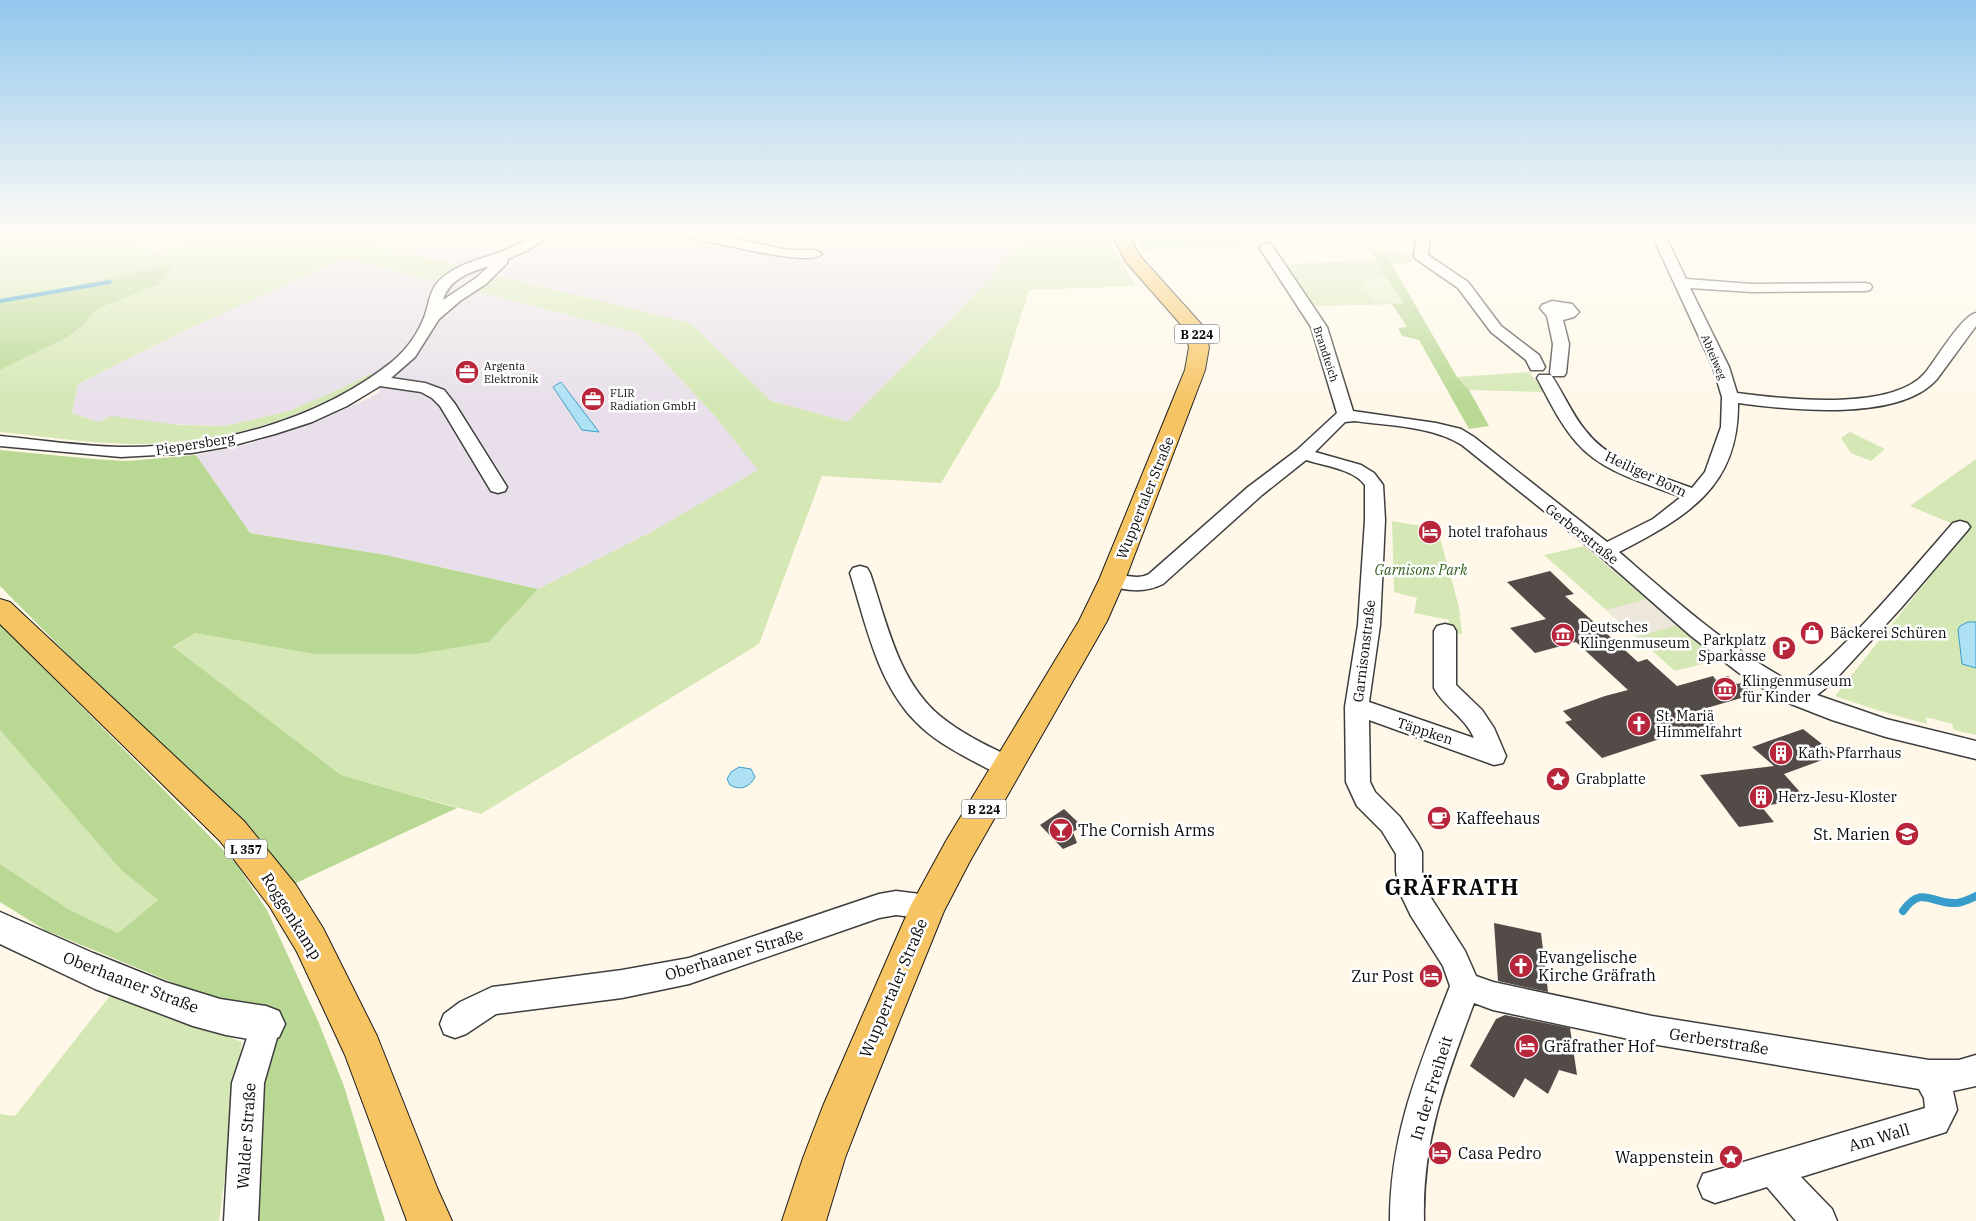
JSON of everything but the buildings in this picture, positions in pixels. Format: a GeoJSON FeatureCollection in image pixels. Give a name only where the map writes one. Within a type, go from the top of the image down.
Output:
{"type":"FeatureCollection","features":[{"type":"Feature","properties":{"kind":"main road","name":"Wuppertaler Straße"},"geometry":{"type":"LineString","coordinates":[[802,1218],[844,1106],[928,907],[958,851],[1093,621],[1112,580],[1195,370],[1200,352],[1198,337],[1193,326],[1161,290]]}},
{"type":"Feature","properties":{"kind":"main road","name":"Roggenkamp"},"geometry":{"type":"LineString","coordinates":[[0,608],[232,831],[283,896],[310,940],[359,1042],[421,1204],[430,1221]]}},
{"type":"Feature","properties":{"kind":"street","name":"Piepersberg"},"geometry":{"type":"LineString","coordinates":[[0,441],[121,452],[198,446],[259,433],[344,401],[379,381],[411,352],[433,316],[467,290]]}},
{"type":"Feature","properties":{"kind":"street","name":"Brandteich"},"geometry":{"type":"LineString","coordinates":[[1294,290],[1319,327],[1346,415]]}},
{"type":"Feature","properties":{"kind":"street","name":"Heiliger Born"},"geometry":{"type":"LineString","coordinates":[[1467,290],[1496,329],[1533,358],[1547,373],[1562,408],[1582,438],[1593,448],[1619,464],[1695,496]]}},
{"type":"Feature","properties":{"kind":"street","name":"Abteiweg"},"geometry":{"type":"LineString","coordinates":[[1606,552],[1660,524],[1695,496],[1712,476],[1722,454],[1730,427],[1730,397],[1721,367],[1684,290]]}},
{"type":"Feature","properties":{"kind":"street"},"geometry":{"type":"LineString","coordinates":[[1547,373],[1560,344],[1554,313]]}},
{"type":"Feature","properties":{"kind":"street"},"geometry":{"type":"LineString","coordinates":[[1730,397],[1784,404],[1825,405],[1862,402],[1894,396],[1926,382],[1976,317]]}},
{"type":"Feature","properties":{"kind":"street"},"geometry":{"type":"LineString","coordinates":[[379,381],[425,388],[438,394],[447,404],[498,487]]}},
{"type":"Feature","properties":{"kind":"street"},"geometry":{"type":"LineString","coordinates":[[1112,580],[1128,584],[1143,584],[1156,579],[1255,491],[1303,454],[1340,417],[1346,415]]}},
{"type":"Feature","properties":{"kind":"street","name":"Gerberstraße"},"geometry":{"type":"LineString","coordinates":[[1346,415],[1427,426],[1459,435],[1606,552],[1724,651],[1756,674],[1799,698],[1852,717],[1976,750]]}},
{"type":"Feature","properties":{"kind":"street","name":"Garnisonstraße"},"geometry":{"type":"LineString","coordinates":[[1303,454],[1355,469],[1368,477],[1374,485],[1375,520],[1369,625],[1357,707],[1358,782],[1363,794],[1398,834],[1409,852],[1409,871],[1413,891],[1455,960],[1465,986]]}},
{"type":"Feature","properties":{"kind":"street"},"geometry":{"type":"LineString","coordinates":[[1799,698],[1824,677],[1894,603],[1960,527]]}},
{"type":"Feature","properties":{"kind":"street"},"geometry":{"type":"LineString","coordinates":[[860,573],[886,652],[895,673],[914,705],[935,726],[1008,767]]}},
{"type":"Feature","properties":{"kind":"street","name":"Täppken"},"geometry":{"type":"LineString","coordinates":[[1357,707],[1494,756],[1482,728],[1474,716],[1445,688],[1445,631]]}},
{"type":"Feature","properties":{"kind":"street","name":"Oberhaaner Straße"},"geometry":{"type":"LineString","coordinates":[[454,1024],[492,1001],[622,984],[689,972],[880,906],[896,903],[928,907]]}},
{"type":"Feature","properties":{"kind":"street","name":"Oberhaaner Straße"},"geometry":{"type":"LineString","coordinates":[[0,927],[40,947],[149,993],[220,1016],[266,1024]]}},
{"type":"Feature","properties":{"kind":"street","name":"Gerberstraße"},"geometry":{"type":"LineString","coordinates":[[1465,986],[1493,996],[1652,1030],[1929,1075],[1956,1076],[1969,1074],[1976,1070]]}},
{"type":"Feature","properties":{"kind":"street","name":"In der Freiheit"},"geometry":{"type":"LineString","coordinates":[[1408,1221],[1406,1196],[1410,1155],[1424,1099],[1465,986]]}},
{"type":"Feature","properties":{"kind":"street","name":"Walder Straße"},"geometry":{"type":"LineString","coordinates":[[241,1221],[248,1083],[266,1024]]}},
{"type":"Feature","properties":{"kind":"street","name":"Am Wall"},"geometry":{"type":"LineString","coordinates":[[1715,1186],[1779,1175],[1935,1120],[1940,1115],[1942,1108],[1929,1075]]}},
{"type":"Feature","properties":{"kind":"street"},"geometry":{"type":"LineString","coordinates":[[1779,1175],[1820,1221]]}},
{"type":"Feature","properties":{"kind":"shaded area"},"geometry":{"type":"Polygon","coordinates":[[[274,290],[476,290],[637,333],[715,416],[759,470],[653,531],[538,589],[386,555],[249,533],[196,455],[248,444],[305,425],[361,402],[380,392],[373,375],[369,374],[289,411],[225,426],[99,422],[72,413],[78,384],[182,332],[274,290]]]}},
{"type":"Feature","properties":{"kind":"shaded area"},"geometry":{"type":"Polygon","coordinates":[[[556,290],[979,290],[848,422],[771,401],[690,323],[556,290]]]}},
{"type":"Feature","properties":{"kind":"shaded area"},"geometry":{"type":"Polygon","coordinates":[[[1647,599],[1677,625],[1636,637],[1606,610],[1647,599]]]}},
{"type":"Feature","properties":{"kind":"green space"},"geometry":{"type":"Polygon","coordinates":[[[0,290],[51,290],[0,299],[0,290]]]}},
{"type":"Feature","properties":{"kind":"green space"},"geometry":{"type":"Polygon","coordinates":[[[51,290],[146,290],[102,307],[90,316],[84,325],[66,338],[0,370],[0,299],[51,290]]]}},
{"type":"Feature","properties":{"kind":"green space"},"geometry":{"type":"Polygon","coordinates":[[[146,290],[274,290],[182,332],[78,384],[72,413],[99,422],[111,416],[179,425],[225,426],[289,411],[369,374],[373,375],[345,392],[287,418],[256,428],[192,440],[128,444],[0,432],[0,370],[66,338],[84,325],[90,316],[102,307],[146,290]]]}},
{"type":"Feature","properties":{"kind":"green space"},"geometry":{"type":"Polygon","coordinates":[[[478,290],[556,290],[690,323],[771,401],[848,422],[979,290],[1030,290],[999,386],[941,483],[822,476],[759,644],[481,814],[341,775],[173,648],[195,633],[314,654],[489,642],[538,589],[653,531],[758,470],[715,416],[637,333],[476,291],[478,290]]]}},
{"type":"Feature","properties":{"kind":"green space"},"geometry":{"type":"Polygon","coordinates":[[[1302,290],[1396,290],[1406,304],[1312,306],[1302,290]]]}},
{"type":"Feature","properties":{"kind":"green space"},"geometry":{"type":"Polygon","coordinates":[[[1366,290],[1393,290],[1402,303],[1374,303],[1366,290]]]}},
{"type":"Feature","properties":{"kind":"green space"},"geometry":{"type":"Polygon","coordinates":[[[1396,290],[1406,290],[1457,377],[1469,390],[1489,426],[1469,429],[1419,340],[1402,336],[1398,328],[1407,327],[1392,304],[1405,304],[1396,290]]]}},
{"type":"Feature","properties":{"kind":"green space"},"geometry":{"type":"Polygon","coordinates":[[[1529,372],[1545,392],[1469,390],[1457,377],[1529,372]]]}},
{"type":"Feature","properties":{"kind":"green space"},"geometry":{"type":"Polygon","coordinates":[[[1850,432],[1885,449],[1871,461],[1851,453],[1841,438],[1850,432]]]}},
{"type":"Feature","properties":{"kind":"green space"},"geometry":{"type":"Polygon","coordinates":[[[0,450],[127,461],[196,455],[250,533],[386,555],[538,589],[489,642],[417,654],[314,654],[195,633],[173,647],[341,775],[457,808],[294,884],[0,586],[0,450]]]}},
{"type":"Feature","properties":{"kind":"green space"},"geometry":{"type":"Polygon","coordinates":[[[1976,459],[1976,622],[1968,622],[1960,626],[1962,663],[1976,668],[1976,735],[1954,730],[1952,724],[1926,717],[1927,724],[1835,696],[1967,530],[1910,506],[1976,459]]]}},
{"type":"Feature","properties":{"kind":"green space","name":"Garnisons Park"},"geometry":{"type":"Polygon","coordinates":[[[1392,521],[1439,529],[1459,607],[1462,634],[1448,632],[1449,620],[1414,613],[1417,598],[1394,592],[1392,521]]]}},
{"type":"Feature","properties":{"kind":"green space"},"geometry":{"type":"Polygon","coordinates":[[[1584,546],[1718,660],[1675,671],[1544,555],[1584,546]]]}},
{"type":"Feature","properties":{"kind":"green space"},"geometry":{"type":"Polygon","coordinates":[[[0,624],[235,862],[267,910],[318,1021],[344,1086],[385,1221],[255,1221],[262,1051],[239,1010],[45,930],[0,902],[0,864],[70,910],[118,933],[158,900],[121,870],[0,730],[0,624]]]}},
{"type":"Feature","properties":{"kind":"green space"},"geometry":{"type":"Polygon","coordinates":[[[0,730],[121,870],[158,900],[118,933],[70,910],[0,864],[0,730]]]}},
{"type":"Feature","properties":{"kind":"green space"},"geometry":{"type":"Polygon","coordinates":[[[113,992],[242,1042],[219,1221],[0,1221],[0,1114],[15,1116],[113,992]]]}},
{"type":"Feature","properties":{"kind":"water"},"geometry":{"type":"Polygon","coordinates":[[[561,382],[599,432],[582,430],[553,387],[561,382]]]}},
{"type":"Feature","properties":{"kind":"water"},"geometry":{"type":"Polygon","coordinates":[[[1968,622],[1976,622],[1976,668],[1962,664],[1958,630],[1960,626],[1968,622]]]}},
{"type":"Feature","properties":{"kind":"water"},"geometry":{"type":"Polygon","coordinates":[[[739,767],[751,769],[755,777],[748,786],[737,788],[730,785],[727,779],[731,772],[739,767]]]}},
{"type":"Feature","properties":{"kind":"waterway"},"geometry":{"type":"LineString","coordinates":[[0,301],[64,290]]}},
{"type":"Feature","properties":{"kind":"waterway"},"geometry":{"type":"LineString","coordinates":[[1903,911],[1910,903],[1922,897],[1948,903],[1957,903],[1976,896]]}},
{"type":"Feature","properties":{"kind":"place","name":"Argenta Elektronik"},"geometry":{"type":"Point","coordinates":[467,372]}},
{"type":"Feature","properties":{"kind":"place","name":"FLIR Radiation GmbH"},"geometry":{"type":"Point","coordinates":[593,399]}},
{"type":"Feature","properties":{"kind":"place","name":"hotel trafohaus"},"geometry":{"type":"Point","coordinates":[1430,532]}},
{"type":"Feature","properties":{"kind":"place","name":"Bäckerei Schüren"},"geometry":{"type":"Point","coordinates":[1812,633]}},
{"type":"Feature","properties":{"kind":"place","name":"Deutsches Klingenmuseum"},"geometry":{"type":"Point","coordinates":[1563,635]}},
{"type":"Feature","properties":{"kind":"place","name":"Parkplatz Sparkasse"},"geometry":{"type":"Point","coordinates":[1784,648]}},
{"type":"Feature","properties":{"kind":"place","name":"Klingenmuseum für Kinder"},"geometry":{"type":"Point","coordinates":[1725,689]}},
{"type":"Feature","properties":{"kind":"place","name":"St. Mariä Himmelfahrt"},"geometry":{"type":"Point","coordinates":[1639,724]}},
{"type":"Feature","properties":{"kind":"place","name":"Kath. Pfarrhaus"},"geometry":{"type":"Point","coordinates":[1781,753]}},
{"type":"Feature","properties":{"kind":"place","name":"Grabplatte"},"geometry":{"type":"Point","coordinates":[1558,779]}},
{"type":"Feature","properties":{"kind":"place","name":"Herz-Jesu-Kloster"},"geometry":{"type":"Point","coordinates":[1761,797]}},
{"type":"Feature","properties":{"kind":"place","name":"Kaffeehaus"},"geometry":{"type":"Point","coordinates":[1439,818]}},
{"type":"Feature","properties":{"kind":"place","name":"The Cornish Arms"},"geometry":{"type":"Point","coordinates":[1061,830]}},
{"type":"Feature","properties":{"kind":"place","name":"St. Marien"},"geometry":{"type":"Point","coordinates":[1907,834]}},
{"type":"Feature","properties":{"kind":"place","name":"Evangelische Kirche Gräfrath"},"geometry":{"type":"Point","coordinates":[1521,966]}},
{"type":"Feature","properties":{"kind":"place","name":"Zur Post"},"geometry":{"type":"Point","coordinates":[1431,976]}},
{"type":"Feature","properties":{"kind":"place","name":"Gräfrather Hof"},"geometry":{"type":"Point","coordinates":[1527,1046]}},
{"type":"Feature","properties":{"kind":"place","name":"Casa Pedro"},"geometry":{"type":"Point","coordinates":[1440,1153]}},
{"type":"Feature","properties":{"kind":"place","name":"Wappenstein"},"geometry":{"type":"Point","coordinates":[1731,1157]}},
{"type":"Feature","properties":{"kind":"district","name":"GRÄFRATH"},"geometry":{"type":"Point","coordinates":[1452,886]}}]}
